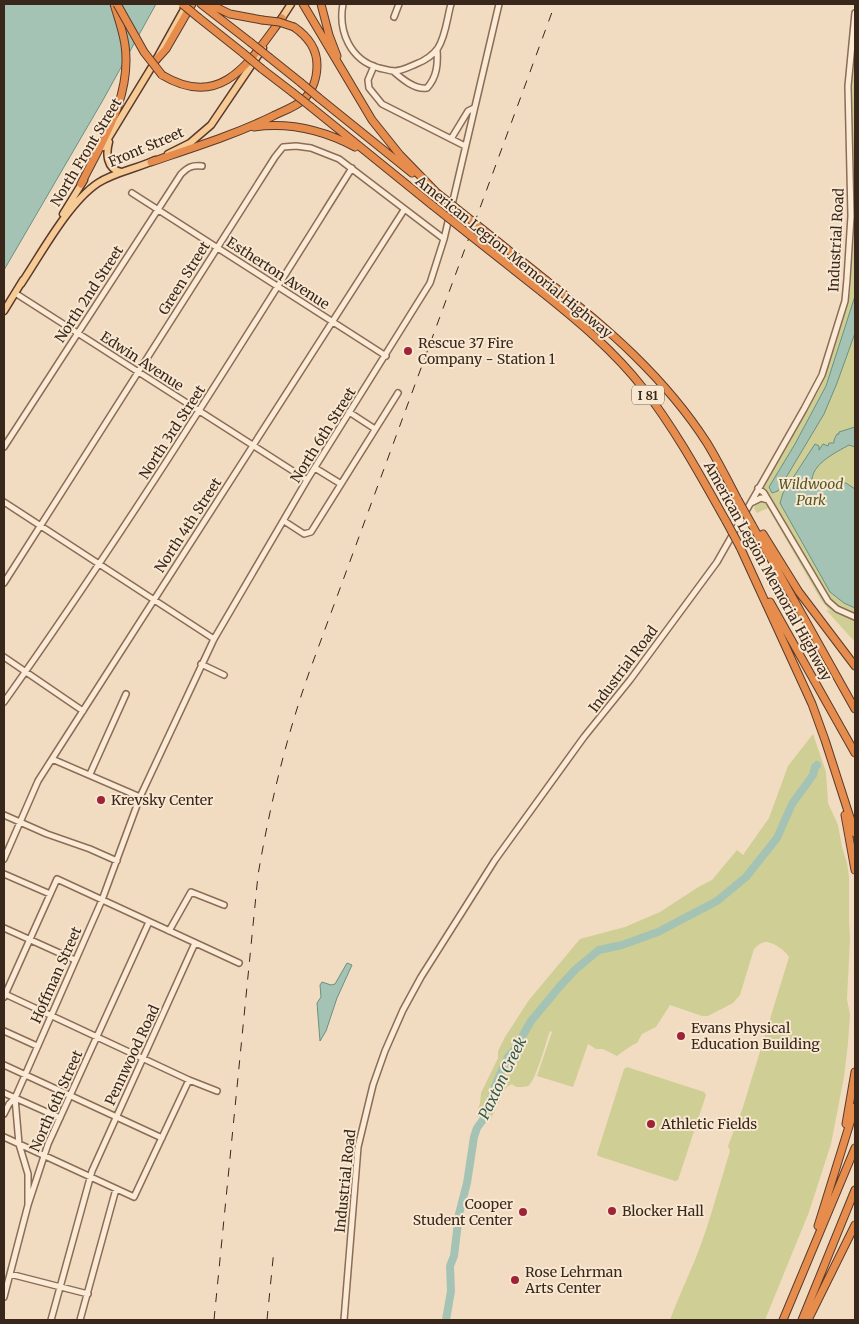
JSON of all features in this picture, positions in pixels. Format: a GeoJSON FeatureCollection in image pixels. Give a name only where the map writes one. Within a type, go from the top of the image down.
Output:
{"type":"FeatureCollection","features":[{"type":"Feature","properties":{"kind":"highway"},"geometry":{"type":"LineString","coordinates":[[115,4],[144,52],[162,75],[180,84],[196,88],[210,88],[228,80],[248,64],[282,18]]}},
{"type":"Feature","properties":{"kind":"highway"},"geometry":{"type":"LineString","coordinates":[[81,184],[114,117],[123,90],[126,63],[125,46],[115,4]]}},
{"type":"Feature","properties":{"kind":"highway","name":"American Legion Memorial Highway"},"geometry":{"type":"LineString","coordinates":[[182,4],[543,293],[600,341],[642,386],[677,436],[855,753]]}},
{"type":"Feature","properties":{"kind":"highway"},"geometry":{"type":"LineString","coordinates":[[156,60],[166,49],[192,4]]}},
{"type":"Feature","properties":{"kind":"highway"},"geometry":{"type":"LineString","coordinates":[[321,4],[329,35],[348,81]]}},
{"type":"Feature","properties":{"kind":"highway"},"geometry":{"type":"LineString","coordinates":[[151,162],[242,130],[297,104],[308,94],[316,78],[316,54],[307,38],[294,28],[279,22],[230,14],[205,5]]}},
{"type":"Feature","properties":{"kind":"highway","name":"American Legion Memorial Highway"},"geometry":{"type":"LineString","coordinates":[[205,5],[435,192],[583,309],[627,349],[670,394],[706,443],[754,523],[855,709]]}},
{"type":"Feature","properties":{"kind":"highway"},"geometry":{"type":"LineString","coordinates":[[304,7],[372,120],[435,192]]}},
{"type":"Feature","properties":{"kind":"highway"},"geometry":{"type":"LineString","coordinates":[[242,130],[284,125],[313,130],[342,140],[380,164]]}},
{"type":"Feature","properties":{"kind":"highway"},"geometry":{"type":"LineString","coordinates":[[754,523],[799,592],[855,666]]}},
{"type":"Feature","properties":{"kind":"highway"},"geometry":{"type":"LineString","coordinates":[[740,547],[804,686],[822,731],[855,833]]}},
{"type":"Feature","properties":{"kind":"highway"},"geometry":{"type":"LineString","coordinates":[[834,766],[848,825],[855,870]]}},
{"type":"Feature","properties":{"kind":"highway"},"geometry":{"type":"LineString","coordinates":[[840,1153],[855,1072]]}},
{"type":"Feature","properties":{"kind":"highway"},"geometry":{"type":"LineString","coordinates":[[808,1259],[855,1107]]}},
{"type":"Feature","properties":{"kind":"highway"},"geometry":{"type":"LineString","coordinates":[[783,1320],[855,1148]]}},
{"type":"Feature","properties":{"kind":"highway"},"geometry":{"type":"LineString","coordinates":[[802,1320],[855,1190]]}},
{"type":"Feature","properties":{"kind":"highway"},"geometry":{"type":"LineString","coordinates":[[808,1320],[855,1225]]}},
{"type":"Feature","properties":{"kind":"main road","name":"North Front Street"},"geometry":{"type":"LineString","coordinates":[[4,311],[156,60],[187,4]]}},
{"type":"Feature","properties":{"kind":"main road","name":"Front Street"},"geometry":{"type":"LineString","coordinates":[[21,284],[83,195],[98,183],[151,162],[190,142],[212,126],[291,4]]}},
{"type":"Feature","properties":{"kind":"main road"},"geometry":{"type":"LineString","coordinates":[[112,133],[107,151],[108,160],[114,170],[122,172]]}},
{"type":"Feature","properties":{"kind":"street"},"geometry":{"type":"LineString","coordinates":[[343,4],[341,18],[344,33],[350,45],[360,57],[374,66],[393,71],[406,69],[423,61],[437,50]]}},
{"type":"Feature","properties":{"kind":"street"},"geometry":{"type":"LineString","coordinates":[[394,17],[398,4]]}},
{"type":"Feature","properties":{"kind":"street"},"geometry":{"type":"LineString","coordinates":[[393,71],[404,80],[419,88],[427,88],[434,79],[437,67],[437,50],[451,4]]}},
{"type":"Feature","properties":{"kind":"street","name":"North 6th Street"},"geometry":{"type":"LineString","coordinates":[[117,862],[140,797],[214,639],[307,480],[430,283],[444,239],[499,4]]}},
{"type":"Feature","properties":{"kind":"street","name":"Industrial Road"},"geometry":{"type":"LineString","coordinates":[[344,1320],[358,1147],[373,1085],[400,1016],[429,965],[496,860],[584,737],[630,680],[717,562],[817,386],[845,301],[851,228],[848,86],[855,13]]}},
{"type":"Feature","properties":{"kind":"street"},"geometry":{"type":"LineString","coordinates":[[374,66],[368,80],[370,88],[382,104],[465,146]]}},
{"type":"Feature","properties":{"kind":"street"},"geometry":{"type":"LineString","coordinates":[[451,139],[468,111],[474,108]]}},
{"type":"Feature","properties":{"kind":"street","name":"Green Street"},"geometry":{"type":"LineString","coordinates":[[4,583],[274,157],[284,147],[311,148],[339,159],[444,239]]}},
{"type":"Feature","properties":{"kind":"street","name":"North 2nd Street"},"geometry":{"type":"LineString","coordinates":[[4,447],[181,174],[187,167],[202,166]]}},
{"type":"Feature","properties":{"kind":"street","name":"North 3rd Street"},"geometry":{"type":"LineString","coordinates":[[4,702],[100,564],[352,168]]}},
{"type":"Feature","properties":{"kind":"street","name":"Estherton Avenue"},"geometry":{"type":"LineString","coordinates":[[132,193],[386,356]]}},
{"type":"Feature","properties":{"kind":"street","name":"North 4th Street"},"geometry":{"type":"LineString","coordinates":[[4,859],[38,781],[404,210]]}},
{"type":"Feature","properties":{"kind":"street","name":"Edwin Avenue"},"geometry":{"type":"LineString","coordinates":[[15,293],[307,480]]}},
{"type":"Feature","properties":{"kind":"street"},"geometry":{"type":"LineString","coordinates":[[284,520],[304,534],[309,534],[398,393]]}},
{"type":"Feature","properties":{"kind":"street"},"geometry":{"type":"LineString","coordinates":[[349,412],[375,429]]}},
{"type":"Feature","properties":{"kind":"street"},"geometry":{"type":"LineString","coordinates":[[315,468],[341,484]]}},
{"type":"Feature","properties":{"kind":"street"},"geometry":{"type":"LineString","coordinates":[[758,488],[770,502],[828,602],[834,608],[855,617]]}},
{"type":"Feature","properties":{"kind":"street"},"geometry":{"type":"LineString","coordinates":[[750,503],[761,498],[770,502]]}},
{"type":"Feature","properties":{"kind":"street"},"geometry":{"type":"LineString","coordinates":[[4,502],[214,639]]}},
{"type":"Feature","properties":{"kind":"street"},"geometry":{"type":"LineString","coordinates":[[4,657],[82,711]]}},
{"type":"Feature","properties":{"kind":"street"},"geometry":{"type":"LineString","coordinates":[[201,664],[224,675]]}},
{"type":"Feature","properties":{"kind":"street"},"geometry":{"type":"LineString","coordinates":[[90,774],[126,694]]}},
{"type":"Feature","properties":{"kind":"street"},"geometry":{"type":"LineString","coordinates":[[52,759],[140,797]]}},
{"type":"Feature","properties":{"kind":"street"},"geometry":{"type":"LineString","coordinates":[[4,814],[117,862]]}},
{"type":"Feature","properties":{"kind":"street","name":"Hoffman Street"},"geometry":{"type":"LineString","coordinates":[[4,1114],[9,1104],[15,1098],[117,862]]}},
{"type":"Feature","properties":{"kind":"street"},"geometry":{"type":"LineString","coordinates":[[4,874],[50,894]]}},
{"type":"Feature","properties":{"kind":"street"},"geometry":{"type":"LineString","coordinates":[[217,1091],[4,996],[57,879],[240,964]]}},
{"type":"Feature","properties":{"kind":"street"},"geometry":{"type":"LineString","coordinates":[[169,931],[191,892],[224,906]]}},
{"type":"Feature","properties":{"kind":"street","name":"North 6th Street"},"geometry":{"type":"LineString","coordinates":[[4,1297],[28,1205],[44,1156],[149,922]]}},
{"type":"Feature","properties":{"kind":"street"},"geometry":{"type":"LineString","coordinates":[[4,928],[75,960]]}},
{"type":"Feature","properties":{"kind":"street","name":"Pennwood Road"},"geometry":{"type":"LineString","coordinates":[[51,1320],[90,1177],[195,943]]}},
{"type":"Feature","properties":{"kind":"street"},"geometry":{"type":"LineString","coordinates":[[4,1031],[38,1046]]}},
{"type":"Feature","properties":{"kind":"street"},"geometry":{"type":"LineString","coordinates":[[4,1065],[162,1138]]}},
{"type":"Feature","properties":{"kind":"street"},"geometry":{"type":"LineString","coordinates":[[4,1137],[134,1197],[189,1080]]}},
{"type":"Feature","properties":{"kind":"street"},"geometry":{"type":"LineString","coordinates":[[4,1093],[60,1118]]}},
{"type":"Feature","properties":{"kind":"street","name":"Hoffman Street"},"geometry":{"type":"LineString","coordinates":[[15,1098],[19,1144],[28,1174],[28,1205]]}},
{"type":"Feature","properties":{"kind":"street"},"geometry":{"type":"LineString","coordinates":[[80,1320],[116,1189]]}},
{"type":"Feature","properties":{"kind":"street"},"geometry":{"type":"LineString","coordinates":[[10,1274],[88,1294]]}},
{"type":"Feature","properties":{"kind":"green space"},"geometry":{"type":"Polygon","coordinates":[[[855,58],[855,220],[851,88],[855,58]]]}},
{"type":"Feature","properties":{"kind":"green space","name":"Wildwood Park"},"geometry":{"type":"Polygon","coordinates":[[[855,220],[855,642],[826,610],[830,611],[821,600],[768,508],[757,513],[754,508],[758,496],[820,388],[831,358],[850,293],[855,220]]]}},
{"type":"Feature","properties":{"kind":"green space"},"geometry":{"type":"Polygon","coordinates":[[[813,734],[826,772],[828,803],[838,825],[849,877],[850,939],[847,999],[850,1015],[844,1077],[831,1144],[809,1212],[765,1320],[670,1320],[697,1255],[710,1217],[730,1151],[728,1146],[743,1107],[789,957],[785,952],[768,942],[757,946],[754,949],[740,995],[733,1003],[708,1016],[702,1016],[670,1005],[656,1027],[642,1034],[637,1043],[617,1056],[603,1049],[596,1049],[588,1044],[573,1087],[537,1076],[552,1032],[550,1031],[531,1083],[526,1087],[516,1087],[512,1084],[507,1087],[499,1097],[500,1101],[490,1121],[476,1116],[481,1093],[498,1058],[498,1051],[505,1037],[529,1000],[580,939],[625,927],[660,912],[712,880],[737,850],[743,855],[769,818],[788,766],[813,734]]]}},
{"type":"Feature","properties":{"kind":"green space","name":"Athletic Fields"},"geometry":{"type":"Polygon","coordinates":[[[627,1067],[704,1092],[706,1095],[678,1180],[675,1181],[598,1156],[597,1154],[624,1069],[627,1067]]]}},
{"type":"Feature","properties":{"kind":"shaded area"},"geometry":{"type":"Polygon","coordinates":[[[4,4],[156,4],[103,100],[4,270],[4,4]]]}},
{"type":"Feature","properties":{"kind":"shaded area"},"geometry":{"type":"Polygon","coordinates":[[[855,296],[855,333],[824,414],[778,491],[772,493],[769,487],[795,444],[826,386],[855,296]]]}},
{"type":"Feature","properties":{"kind":"shaded area"},"geometry":{"type":"Polygon","coordinates":[[[855,427],[855,447],[849,445],[820,464],[815,470],[812,482],[818,485],[846,483],[855,489],[855,608],[844,603],[830,592],[780,503],[783,493],[815,444],[819,446],[819,450],[823,444],[828,446],[829,443],[834,443],[839,432],[855,427]]]}},
{"type":"Feature","properties":{"kind":"shaded area"},"geometry":{"type":"Polygon","coordinates":[[[347,963],[352,965],[337,998],[326,1031],[320,1041],[317,1003],[321,997],[320,985],[322,982],[331,985],[335,984],[347,963]]]}},
{"type":"Feature","properties":{"kind":"waterway","name":"Paxton Creek"},"geometry":{"type":"LineString","coordinates":[[446,1320],[451,1291],[450,1266],[454,1256],[459,1214],[467,1183],[474,1137],[477,1128],[485,1117],[495,1086],[508,1057],[515,1049],[531,1021],[576,969],[599,950],[622,945],[658,932],[717,901],[746,877],[777,838],[792,804],[813,775],[817,765]]}},
{"type":"Feature","properties":{"kind":"railway"},"geometry":{"type":"LineString","coordinates":[[214,1320],[258,875],[268,823],[293,720],[555,4]]}},
{"type":"Feature","properties":{"kind":"railway"},"geometry":{"type":"LineString","coordinates":[[267,1320],[274,1249]]}},
{"type":"Feature","properties":{"kind":"place","name":"Rescue 37 Fire Company - Station 1"},"geometry":{"type":"Point","coordinates":[408,351]}},
{"type":"Feature","properties":{"kind":"place","name":"Krevsky Center"},"geometry":{"type":"Point","coordinates":[101,800]}},
{"type":"Feature","properties":{"kind":"place","name":"Evans Physical Education Building"},"geometry":{"type":"Point","coordinates":[681,1036]}},
{"type":"Feature","properties":{"kind":"place","name":"Athletic Fields"},"geometry":{"type":"Point","coordinates":[651,1124]}},
{"type":"Feature","properties":{"kind":"place","name":"Blocker Hall"},"geometry":{"type":"Point","coordinates":[612,1211]}},
{"type":"Feature","properties":{"kind":"place","name":"Cooper Student Center"},"geometry":{"type":"Point","coordinates":[523,1212]}},
{"type":"Feature","properties":{"kind":"place","name":"Rose Lehrman Arts Center"},"geometry":{"type":"Point","coordinates":[515,1280]}}]}
